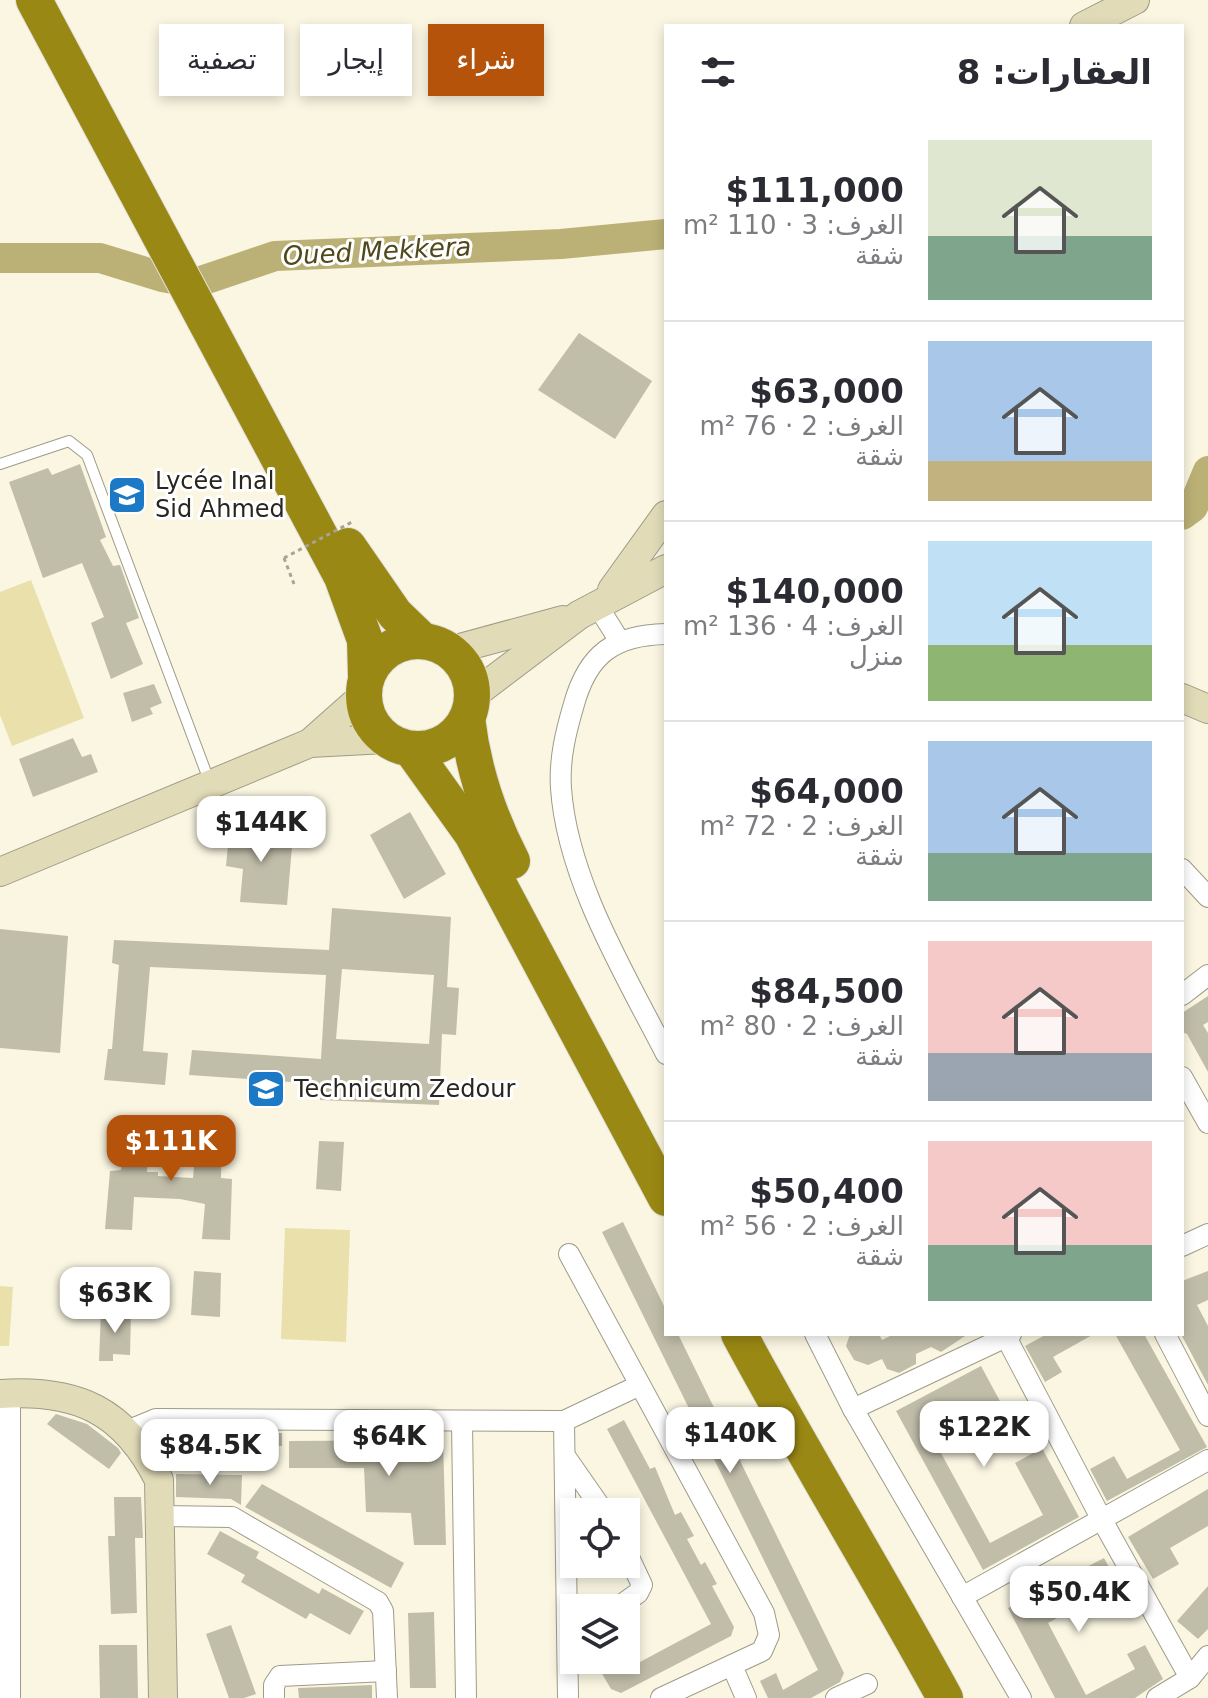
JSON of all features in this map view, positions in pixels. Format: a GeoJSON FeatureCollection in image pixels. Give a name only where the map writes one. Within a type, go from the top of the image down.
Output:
{"type":"FeatureCollection","features":[{"type":"Feature","properties":{"kind":"highway"},"geometry":{"type":"LineString","coordinates":[[34,0],[175,241]]}},
{"type":"Feature","properties":{"kind":"highway"},"geometry":{"type":"LineString","coordinates":[[53,0],[213,312],[345,542],[395,614],[463,666],[478,777],[496,830],[664,1148]]}},
{"type":"Feature","properties":{"kind":"highway"},"geometry":{"type":"LineString","coordinates":[[213,312],[357,611],[365,640],[368,717],[398,744],[472,834],[664,1194]]}},
{"type":"Feature","properties":{"kind":"highway"},"geometry":{"type":"LineString","coordinates":[[365,687],[388,650],[436,646]]}},
{"type":"Feature","properties":{"kind":"highway"},"geometry":{"type":"LineString","coordinates":[[398,744],[438,746],[450,739],[470,707]]}},
{"type":"Feature","properties":{"kind":"highway"},"geometry":{"type":"LineString","coordinates":[[740,1336],[805,1457],[887,1591],[945,1698]]}},
{"type":"Feature","properties":{"kind":"highway"},"geometry":{"type":"LineString","coordinates":[[766,1336],[968,1698]]}},
{"type":"Feature","properties":{"kind":"main road"},"geometry":{"type":"LineString","coordinates":[[1088,24],[1135,0]]}},
{"type":"Feature","properties":{"kind":"main road"},"geometry":{"type":"LineString","coordinates":[[436,646],[593,607],[664,518]]}},
{"type":"Feature","properties":{"kind":"main road"},"geometry":{"type":"LineString","coordinates":[[470,707],[593,607],[664,570]]}},
{"type":"Feature","properties":{"kind":"main road"},"geometry":{"type":"LineString","coordinates":[[0,872],[310,743],[365,687]]}},
{"type":"Feature","properties":{"kind":"main road"},"geometry":{"type":"LineString","coordinates":[[1184,699],[1208,709]]}},
{"type":"Feature","properties":{"kind":"main road"},"geometry":{"type":"LineString","coordinates":[[310,743],[398,744]]}},
{"type":"Feature","properties":{"kind":"main road"},"geometry":{"type":"LineString","coordinates":[[5,1394],[65,1396],[93,1406],[127,1431],[143,1449],[159,1480],[163,1698]]}},
{"type":"Feature","properties":{"kind":"street"},"geometry":{"type":"LineString","coordinates":[[593,607],[619,640]]}},
{"type":"Feature","properties":{"kind":"street"},"geometry":{"type":"LineString","coordinates":[[664,634],[619,640],[585,672],[563,744],[561,788],[574,860],[664,1050]]}},
{"type":"Feature","properties":{"kind":"street"},"geometry":{"type":"LineString","coordinates":[[1184,871],[1208,897]]}},
{"type":"Feature","properties":{"kind":"street"},"geometry":{"type":"LineString","coordinates":[[1184,993],[1208,975]]}},
{"type":"Feature","properties":{"kind":"street"},"geometry":{"type":"LineString","coordinates":[[1184,1081],[1208,1123]]}},
{"type":"Feature","properties":{"kind":"street"},"geometry":{"type":"LineString","coordinates":[[1184,1245],[1208,1234]]}},
{"type":"Feature","properties":{"kind":"street"},"geometry":{"type":"LineString","coordinates":[[569,1254],[764,1613],[767,1644],[762,1651],[733,1668],[661,1698]]}},
{"type":"Feature","properties":{"kind":"street"},"geometry":{"type":"LineString","coordinates":[[816,1336],[853,1409],[1021,1698]]}},
{"type":"Feature","properties":{"kind":"street"},"geometry":{"type":"LineString","coordinates":[[853,1409],[1005,1336]]}},
{"type":"Feature","properties":{"kind":"street"},"geometry":{"type":"LineString","coordinates":[[1008,1336],[1102,1520],[1190,1678]]}},
{"type":"Feature","properties":{"kind":"street"},"geometry":{"type":"LineString","coordinates":[[1166,1336],[1205,1405]]}},
{"type":"Feature","properties":{"kind":"street"},"geometry":{"type":"LineString","coordinates":[[127,1431],[156,1419],[564,1421],[640,1385]]}},
{"type":"Feature","properties":{"kind":"street"},"geometry":{"type":"LineString","coordinates":[[5,1394],[10,1698]]}},
{"type":"Feature","properties":{"kind":"street"},"geometry":{"type":"LineString","coordinates":[[564,1421],[570,1594]]}},
{"type":"Feature","properties":{"kind":"street"},"geometry":{"type":"LineString","coordinates":[[462,1422],[466,1698]]}},
{"type":"Feature","properties":{"kind":"street"},"geometry":{"type":"LineString","coordinates":[[565,1456],[594,1498]]}},
{"type":"Feature","properties":{"kind":"street"},"geometry":{"type":"LineString","coordinates":[[962,1597],[1208,1460]]}},
{"type":"Feature","properties":{"kind":"street"},"geometry":{"type":"LineString","coordinates":[[161,1516],[232,1517],[375,1600],[383,1611],[387,1698]]}},
{"type":"Feature","properties":{"kind":"street"},"geometry":{"type":"LineString","coordinates":[[635,1594],[641,1589],[640,1577]]}},
{"type":"Feature","properties":{"kind":"street"},"geometry":{"type":"LineString","coordinates":[[1157,1698],[1190,1678],[1208,1656]]}},
{"type":"Feature","properties":{"kind":"street"},"geometry":{"type":"LineString","coordinates":[[733,1668],[746,1698]]}},
{"type":"Feature","properties":{"kind":"street"},"geometry":{"type":"LineString","coordinates":[[274,1698],[274,1685],[280,1676],[386,1671]]}},
{"type":"Feature","properties":{"kind":"street"},"geometry":{"type":"LineString","coordinates":[[568,1698],[570,1674]]}},
{"type":"Feature","properties":{"kind":"street"},"geometry":{"type":"LineString","coordinates":[[836,1698],[867,1684]]}},
{"type":"Feature","properties":{"kind":"lane"},"geometry":{"type":"LineString","coordinates":[[0,464],[69,441],[87,455],[211,785]]}},
{"type":"Feature","properties":{"kind":"path"},"geometry":{"type":"LineString","coordinates":[[294,584],[284,558],[352,522]]}},
{"type":"Feature","properties":{"kind":"shaded area"},"geometry":{"type":"Polygon","coordinates":[[[31,580],[84,718],[12,746],[0,715],[0,592],[31,580]]]}},
{"type":"Feature","properties":{"kind":"shaded area"},"geometry":{"type":"Polygon","coordinates":[[[285,1228],[350,1230],[346,1342],[281,1339],[285,1228]]]}},
{"type":"Feature","properties":{"kind":"shaded area"},"geometry":{"type":"Polygon","coordinates":[[[0,1286],[13,1287],[9,1346],[0,1346],[0,1286]]]}},
{"type":"Feature","properties":{"kind":"building"},"geometry":{"type":"Polygon","coordinates":[[[579,333],[652,381],[615,439],[538,390],[579,333]]]}},
{"type":"Feature","properties":{"kind":"building"},"geometry":{"type":"Polygon","coordinates":[[[80,464],[106,537],[100,540],[113,566],[120,565],[139,618],[126,623],[143,664],[111,679],[91,623],[104,617],[82,563],[43,578],[9,482],[48,468],[52,475],[80,464]]]}},
{"type":"Feature","properties":{"kind":"building"},"geometry":{"type":"Polygon","coordinates":[[[154,684],[162,703],[150,708],[153,714],[132,722],[123,693],[154,684]]]}},
{"type":"Feature","properties":{"kind":"building"},"geometry":{"type":"Polygon","coordinates":[[[73,738],[82,757],[91,754],[98,772],[33,797],[19,759],[73,738]]]}},
{"type":"Feature","properties":{"kind":"building"},"geometry":{"type":"Polygon","coordinates":[[[410,812],[446,874],[404,899],[370,835],[410,812]]]}},
{"type":"Feature","properties":{"kind":"building"},"geometry":{"type":"Polygon","coordinates":[[[230,825],[250,825],[249,832],[293,835],[287,905],[240,902],[243,869],[226,866],[230,825]]]}},
{"type":"Feature","properties":{"kind":"building"},"geometry":{"type":"Polygon","coordinates":[[[332,908],[451,917],[447,987],[459,988],[456,1035],[442,1034],[439,1105],[320,1100],[320,1084],[189,1075],[192,1050],[321,1059],[326,975],[150,967],[143,1051],[168,1053],[165,1085],[104,1080],[108,1049],[112,1049],[119,965],[112,963],[114,940],[329,950],[332,908]],[[342,969],[336,1039],[429,1044],[434,975],[342,969]]]}},
{"type":"Feature","properties":{"kind":"building"},"geometry":{"type":"Polygon","coordinates":[[[0,929],[68,936],[60,1053],[0,1048],[0,929]]]}},
{"type":"Feature","properties":{"kind":"building"},"geometry":{"type":"Polygon","coordinates":[[[1208,996],[1208,1022],[1203,1025],[1208,1033],[1208,1072],[1184,1033],[1184,1012],[1208,996]]]}},
{"type":"Feature","properties":{"kind":"building"},"geometry":{"type":"Polygon","coordinates":[[[126,1124],[150,1125],[147,1172],[158,1172],[158,1176],[193,1178],[197,1131],[222,1132],[221,1178],[232,1179],[230,1240],[202,1239],[205,1204],[180,1199],[134,1197],[132,1230],[105,1229],[110,1171],[121,1170],[126,1124]]]}},
{"type":"Feature","properties":{"kind":"building"},"geometry":{"type":"Polygon","coordinates":[[[319,1141],[344,1142],[341,1191],[316,1189],[319,1141]]]}},
{"type":"Feature","properties":{"kind":"building"},"geometry":{"type":"Polygon","coordinates":[[[623,1222],[664,1306],[664,1336],[679,1336],[844,1673],[840,1682],[811,1698],[768,1698],[760,1681],[776,1673],[783,1690],[818,1670],[602,1232],[623,1222]]]}},
{"type":"Feature","properties":{"kind":"building"},"geometry":{"type":"Polygon","coordinates":[[[194,1271],[221,1273],[220,1317],[191,1315],[194,1271]]]}},
{"type":"Feature","properties":{"kind":"building"},"geometry":{"type":"Polygon","coordinates":[[[1208,1271],[1208,1300],[1197,1305],[1208,1326],[1208,1385],[1182,1336],[1184,1280],[1208,1271]]]}},
{"type":"Feature","properties":{"kind":"building"},"geometry":{"type":"Polygon","coordinates":[[[101,1311],[131,1312],[130,1355],[113,1354],[113,1361],[99,1361],[101,1311]]]}},
{"type":"Feature","properties":{"kind":"building"},"geometry":{"type":"Polygon","coordinates":[[[849,1336],[880,1336],[882,1340],[890,1336],[965,1336],[941,1352],[931,1347],[916,1354],[916,1364],[899,1373],[887,1369],[882,1359],[868,1365],[854,1360],[846,1346],[849,1336]]]}},
{"type":"Feature","properties":{"kind":"building"},"geometry":{"type":"Polygon","coordinates":[[[1043,1336],[1090,1336],[1053,1357],[1062,1372],[1045,1382],[1025,1346],[1043,1336]]]}},
{"type":"Feature","properties":{"kind":"building"},"geometry":{"type":"Polygon","coordinates":[[[1116,1336],[1145,1336],[1207,1447],[1107,1501],[1090,1469],[1114,1456],[1127,1479],[1180,1450],[1116,1336]]]}},
{"type":"Feature","properties":{"kind":"building"},"geometry":{"type":"Polygon","coordinates":[[[981,1366],[1001,1403],[978,1415],[974,1406],[929,1431],[990,1543],[1043,1515],[1015,1463],[1042,1448],[1079,1517],[983,1570],[896,1411],[981,1366]]]}},
{"type":"Feature","properties":{"kind":"building"},"geometry":{"type":"Polygon","coordinates":[[[56,1414],[87,1424],[118,1448],[121,1453],[109,1469],[47,1424],[56,1414]]]}},
{"type":"Feature","properties":{"kind":"building"},"geometry":{"type":"Polygon","coordinates":[[[624,1420],[650,1469],[655,1467],[675,1515],[681,1512],[694,1536],[687,1539],[701,1565],[705,1562],[717,1584],[712,1586],[734,1627],[731,1636],[621,1693],[611,1689],[602,1674],[640,1674],[640,1662],[711,1624],[607,1429],[624,1420]]]}},
{"type":"Feature","properties":{"kind":"building"},"geometry":{"type":"Polygon","coordinates":[[[166,1432],[282,1433],[282,1446],[166,1445],[166,1432]]]}},
{"type":"Feature","properties":{"kind":"building"},"geometry":{"type":"Polygon","coordinates":[[[443,1440],[446,1545],[414,1545],[411,1513],[366,1512],[364,1468],[289,1468],[289,1441],[443,1440]]]}},
{"type":"Feature","properties":{"kind":"building"},"geometry":{"type":"Polygon","coordinates":[[[176,1474],[242,1475],[241,1505],[231,1499],[176,1497],[176,1474]]]}},
{"type":"Feature","properties":{"kind":"building"},"geometry":{"type":"Polygon","coordinates":[[[262,1484],[404,1563],[391,1588],[245,1507],[262,1484]]]}},
{"type":"Feature","properties":{"kind":"building"},"geometry":{"type":"Polygon","coordinates":[[[1208,1489],[1208,1526],[1170,1548],[1179,1564],[1153,1579],[1128,1537],[1208,1489]]]}},
{"type":"Feature","properties":{"kind":"building"},"geometry":{"type":"Polygon","coordinates":[[[114,1497],[141,1497],[143,1538],[135,1538],[137,1613],[111,1614],[108,1536],[115,1536],[114,1497]]]}},
{"type":"Feature","properties":{"kind":"building"},"geometry":{"type":"Polygon","coordinates":[[[220,1531],[259,1552],[256,1558],[319,1594],[322,1588],[364,1611],[350,1635],[310,1613],[306,1619],[241,1582],[245,1575],[207,1554],[220,1531]]]}},
{"type":"Feature","properties":{"kind":"building"},"geometry":{"type":"Polygon","coordinates":[[[1104,1558],[1127,1600],[1101,1613],[1094,1598],[1048,1623],[1086,1695],[1135,1669],[1127,1654],[1145,1645],[1163,1679],[1135,1698],[1055,1698],[1008,1608],[1104,1558]]]}},
{"type":"Feature","properties":{"kind":"building"},"geometry":{"type":"Polygon","coordinates":[[[1208,1586],[1208,1629],[1198,1639],[1177,1621],[1208,1586]]]}},
{"type":"Feature","properties":{"kind":"building"},"geometry":{"type":"Polygon","coordinates":[[[434,1612],[436,1688],[410,1688],[408,1613],[434,1612]]]}},
{"type":"Feature","properties":{"kind":"building"},"geometry":{"type":"Polygon","coordinates":[[[231,1625],[256,1694],[244,1698],[229,1698],[206,1634],[231,1625]]]}},
{"type":"Feature","properties":{"kind":"building"},"geometry":{"type":"Polygon","coordinates":[[[99,1645],[137,1645],[138,1698],[100,1698],[99,1645]]]}},
{"type":"Feature","properties":{"kind":"building"},"geometry":{"type":"Polygon","coordinates":[[[372,1685],[372,1698],[299,1698],[298,1688],[372,1685]]]}},
{"type":"Feature","properties":{"kind":"waterway","name":"Oued Mekkera"},"geometry":{"type":"LineString","coordinates":[[0,258],[100,258],[162,277],[195,283],[275,256],[561,244],[664,234]]}},
{"type":"Feature","properties":{"kind":"waterway","name":"Oued Mekkera"},"geometry":{"type":"LineString","coordinates":[[1184,514],[1193,507],[1208,471]]}},
{"type":"Feature","properties":{"kind":"place","name":"Lycée Inal Sid Ahmed"},"geometry":{"type":"Point","coordinates":[127,495]}},
{"type":"Feature","properties":{"kind":"place","name":"Technicum Zedour"},"geometry":{"type":"Point","coordinates":[266,1089]}}]}
